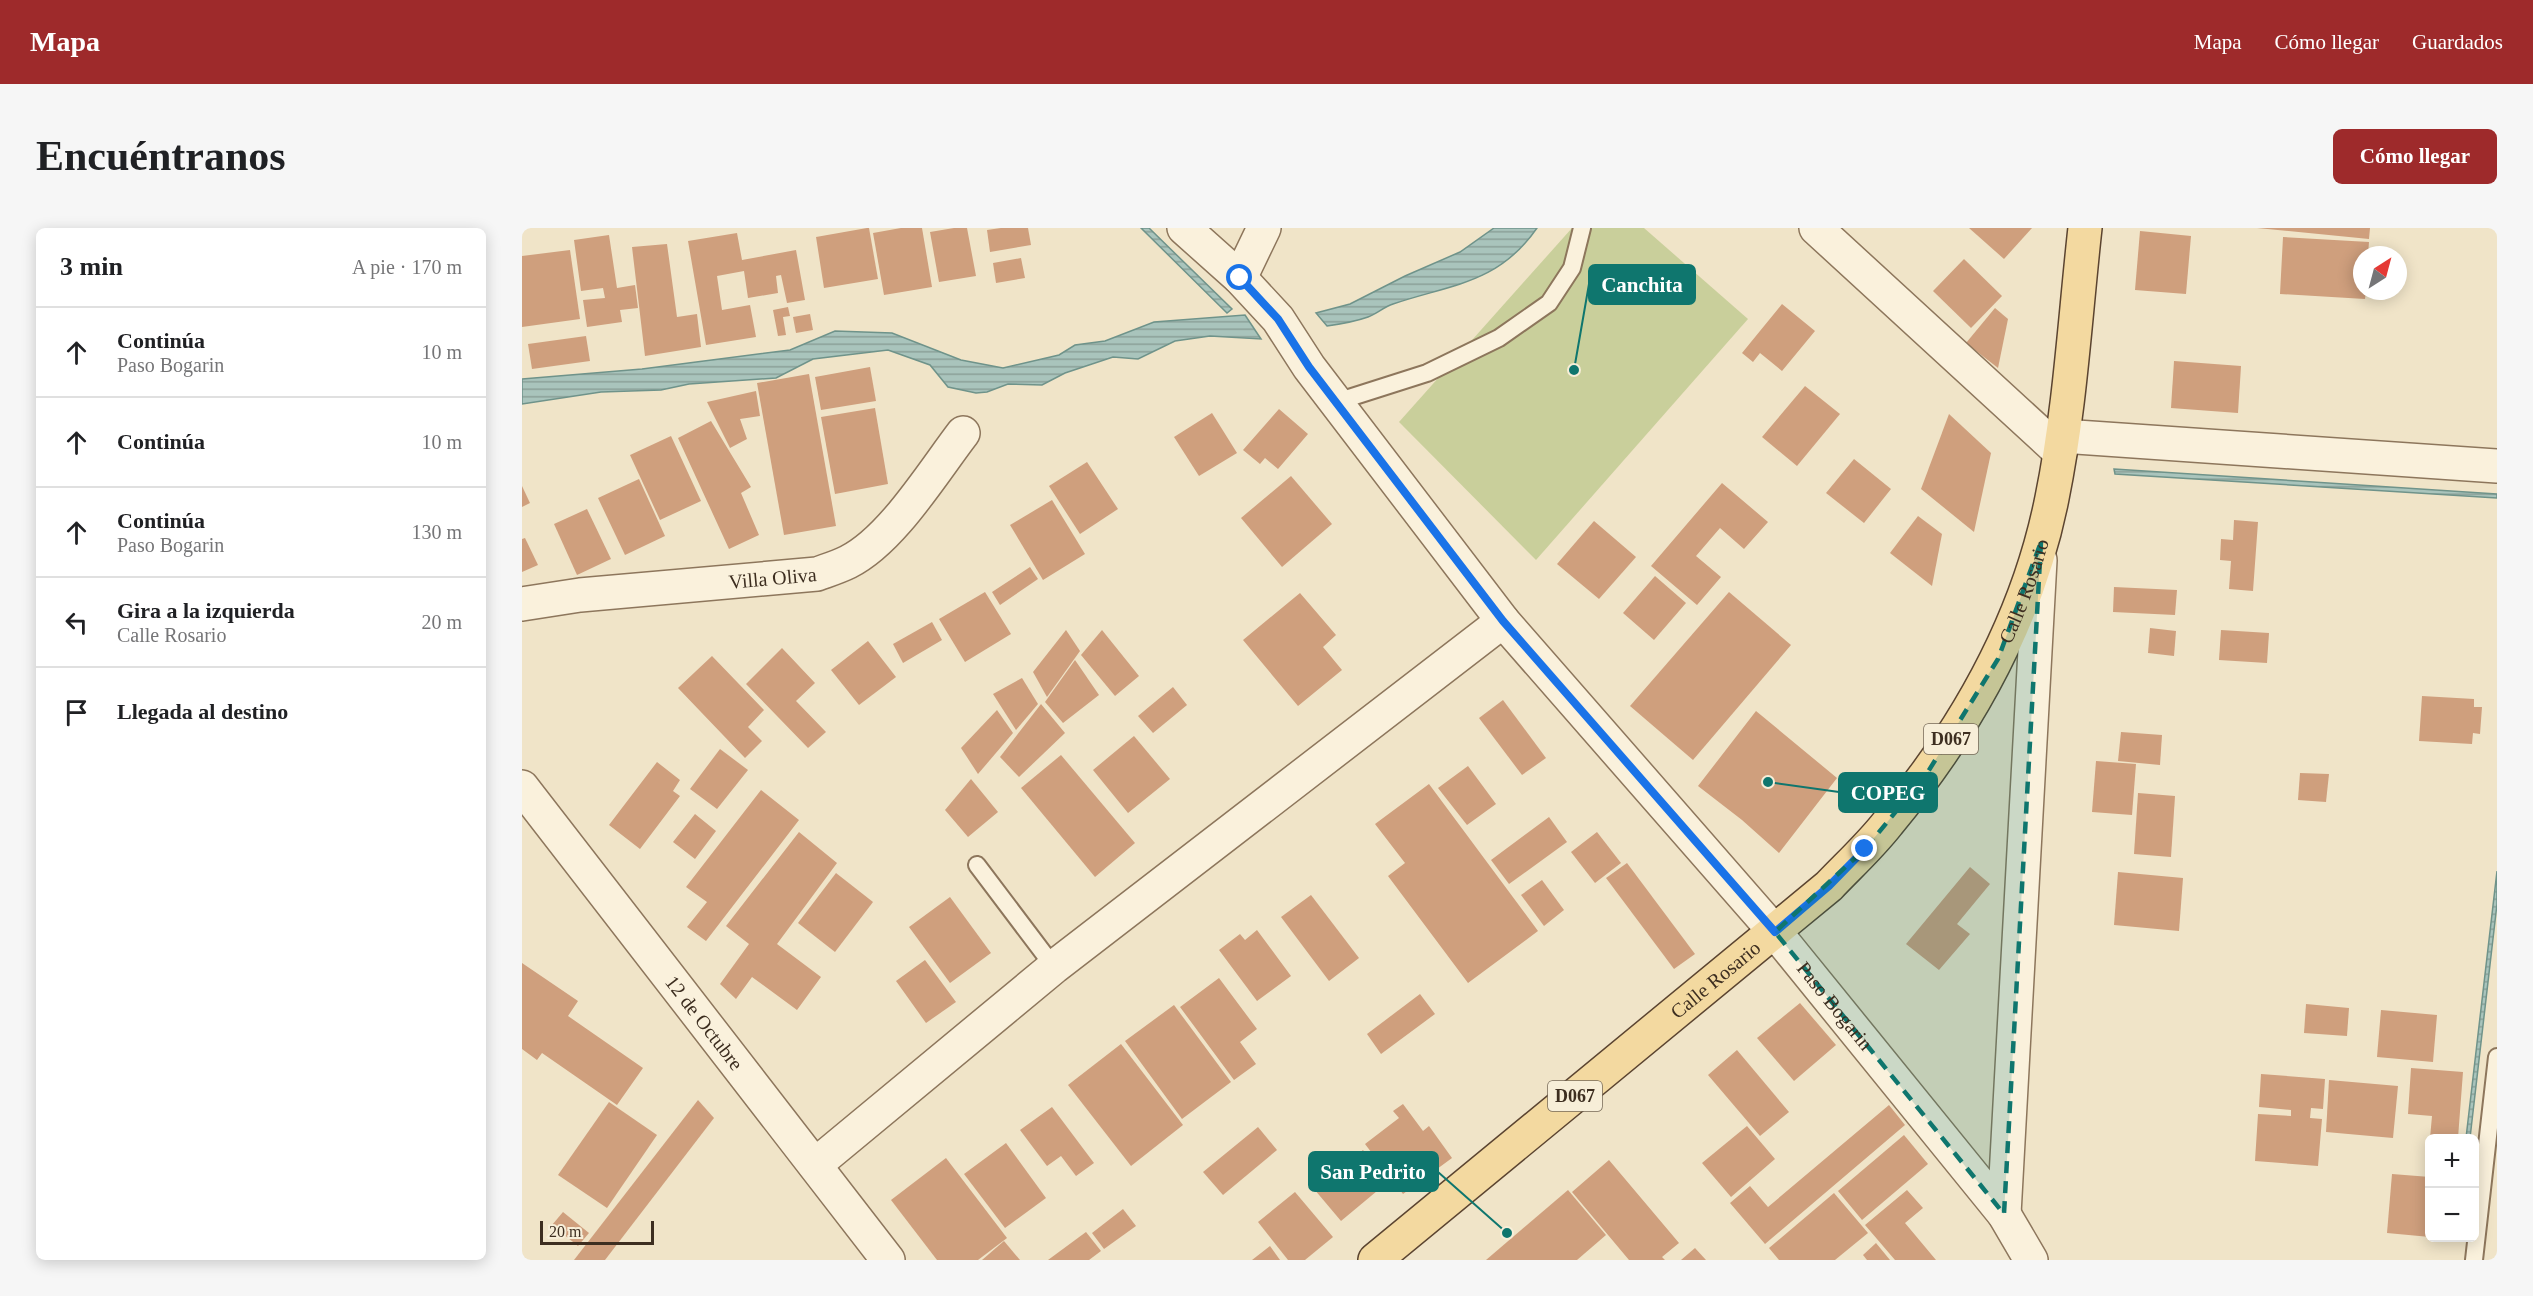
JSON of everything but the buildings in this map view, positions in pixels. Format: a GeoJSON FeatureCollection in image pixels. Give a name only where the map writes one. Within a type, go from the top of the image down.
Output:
{"type":"FeatureCollection","features":[{"type":"Feature","properties":{"kind":"main road","name":"Calle Rosario"},"geometry":{"type":"LineString","coordinates":[[1376,1260],[1829,886],[1888,824],[1960,726],[1998,659],[2021,602],[2041,542],[2052,499],[2061,444],[2085,228]]}},
{"type":"Feature","properties":{"kind":"street"},"geometry":{"type":"LineString","coordinates":[[1184,228],[1240,278],[1264,228]]}},
{"type":"Feature","properties":{"kind":"street"},"geometry":{"type":"LineString","coordinates":[[1816,228],[2061,444],[2497,466]]}},
{"type":"Feature","properties":{"kind":"street","name":"Paso Bogarin"},"geometry":{"type":"LineString","coordinates":[[1240,278],[1278,319],[1309,367],[1503,621],[1775,932],[2004,1214],[2025,1258]]}},
{"type":"Feature","properties":{"kind":"street","name":"Villa Oliva"},"geometry":{"type":"LineString","coordinates":[[522,604],[580,595],[818,574],[849,561],[873,544],[897,521],[963,433]]}},
{"type":"Feature","properties":{"kind":"street"},"geometry":{"type":"LineString","coordinates":[[2004,1214],[2041,542]]}},
{"type":"Feature","properties":{"kind":"street"},"geometry":{"type":"LineString","coordinates":[[815,1165],[1054,967],[1503,621]]}},
{"type":"Feature","properties":{"kind":"street","name":"12 de Octubre"},"geometry":{"type":"LineString","coordinates":[[522,787],[888,1260]]}},
{"type":"Feature","properties":{"kind":"lane"},"geometry":{"type":"LineString","coordinates":[[1336,402],[1427,373],[1499,338],[1549,303],[1572,268],[1581,228]]}},
{"type":"Feature","properties":{"kind":"lane"},"geometry":{"type":"LineString","coordinates":[[977,865],[1054,967]]}},
{"type":"Feature","properties":{"kind":"lane"},"geometry":{"type":"LineString","coordinates":[[2475,1260],[2497,1057]]}},
{"type":"Feature","properties":{"kind":"highlighted area"},"geometry":{"type":"Polygon","coordinates":[[[2041,542],[2004,1214],[1775,932],[1865,849],[1926,775],[1998,659],[2041,542]]]}},
{"type":"Feature","properties":{"kind":"green space"},"geometry":{"type":"Polygon","coordinates":[[[1572,228],[1644,228],[1748,319],[1536,560],[1399,422],[1572,228]]]}},
{"type":"Feature","properties":{"kind":"water"},"geometry":{"type":"Polygon","coordinates":[[[1141,228],[1149,228],[1232,309],[1227,313],[1141,228]]]}},
{"type":"Feature","properties":{"kind":"water"},"geometry":{"type":"Polygon","coordinates":[[[1494,228],[1537,228],[1522,247],[1506,261],[1472,280],[1393,304],[1368,317],[1348,323],[1327,326],[1316,313],[1350,304],[1405,276],[1460,252],[1494,228]]]}},
{"type":"Feature","properties":{"kind":"water"},"geometry":{"type":"Polygon","coordinates":[[[1245,315],[1261,339],[1210,336],[1175,341],[1138,359],[1113,357],[1065,373],[1042,385],[1008,384],[987,392],[976,393],[948,387],[930,365],[888,350],[813,359],[776,378],[689,384],[661,390],[601,392],[522,404],[522,379],[642,369],[790,350],[835,331],[892,333],[961,360],[1003,368],[1059,355],[1075,345],[1105,341],[1154,322],[1245,315]]]}},
{"type":"Feature","properties":{"kind":"water"},"geometry":{"type":"Polygon","coordinates":[[[2114,469],[2497,494],[2497,498],[2115,474],[2114,469]]]}},
{"type":"Feature","properties":{"kind":"water"},"geometry":{"type":"Polygon","coordinates":[[[2497,871],[2497,904],[2470,1134],[2466,1134],[2497,871]]]}},
{"type":"Feature","properties":{"kind":"place","name":"Canchita"},"geometry":{"type":"Point","coordinates":[1574,370]}},
{"type":"Feature","properties":{"kind":"place","name":"COPEG"},"geometry":{"type":"Point","coordinates":[1768,782]}},
{"type":"Feature","properties":{"kind":"place","name":"San Pedrito"},"geometry":{"type":"Point","coordinates":[1507,1233]}},
{"type":"Feature","properties":{"kind":"route"},"geometry":{"type":"LineString","coordinates":[[1240,278],[1278,319],[1309,367],[1503,621],[1775,932],[1829,886],[1865,849]]}}]}
